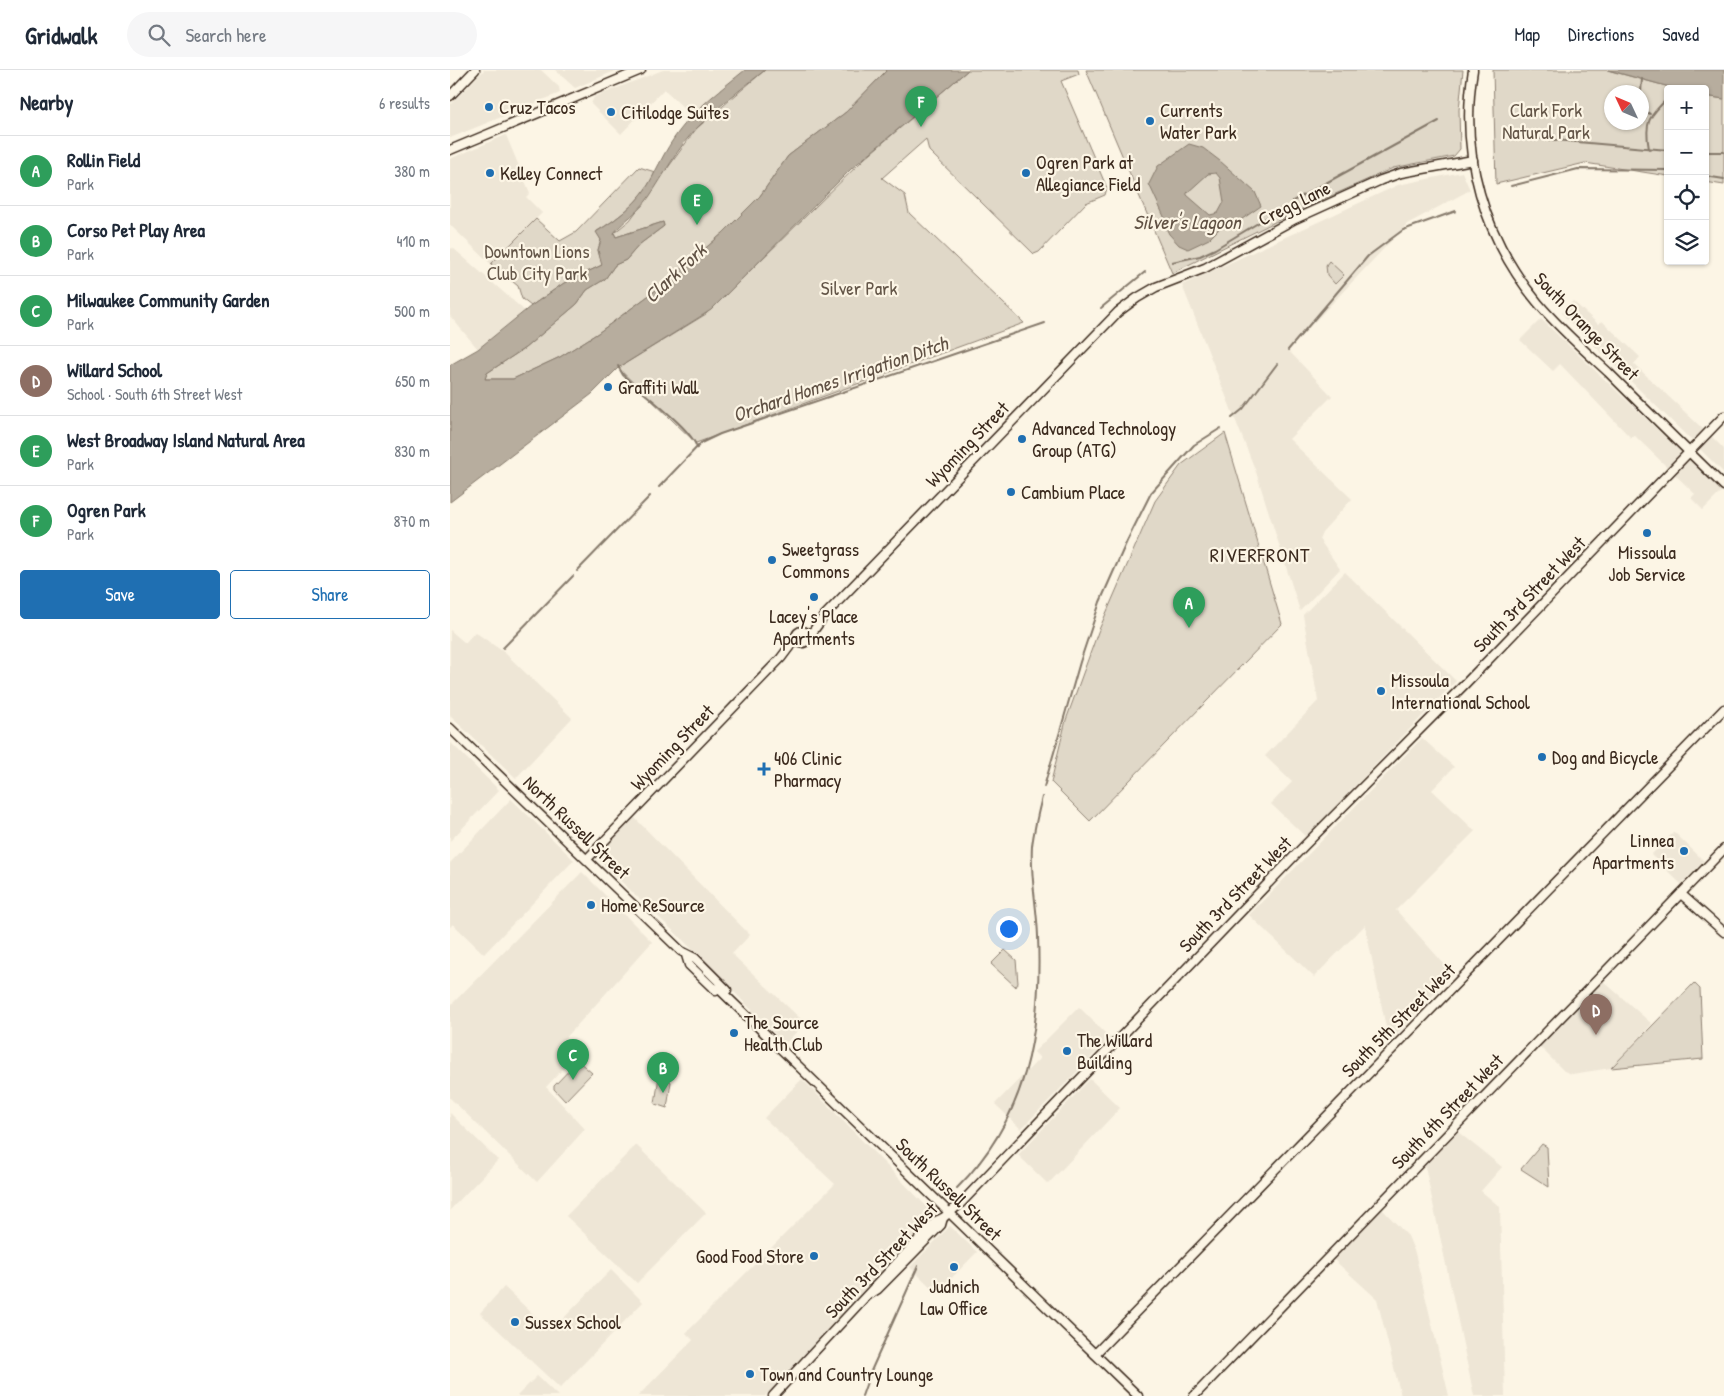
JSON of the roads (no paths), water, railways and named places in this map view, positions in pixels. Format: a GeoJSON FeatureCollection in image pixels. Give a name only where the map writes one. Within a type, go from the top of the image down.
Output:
{"type":"FeatureCollection","features":[{"type":"Feature","properties":{"kind":"main road"},"geometry":{"type":"LineString","coordinates":[[450,96],[475,70]]}},
{"type":"Feature","properties":{"kind":"main road"},"geometry":{"type":"LineString","coordinates":[[450,150],[641,70]]}},
{"type":"Feature","properties":{"kind":"main road","name":"South Orange Street"},"geometry":{"type":"LineString","coordinates":[[1473,70],[1468,118],[1476,184],[1490,227],[1512,269],[1543,309],[1724,486]]}},
{"type":"Feature","properties":{"kind":"main road","name":"Cregg Lane"},"geometry":{"type":"LineString","coordinates":[[1137,298],[1156,287],[1214,264],[1295,219],[1382,180],[1406,172],[1472,160]]}},
{"type":"Feature","properties":{"kind":"main road","name":"Wyoming Street"},"geometry":{"type":"LineString","coordinates":[[809,637],[824,616],[1118,312],[1137,298]]}},
{"type":"Feature","properties":{"kind":"main road","name":"South 3rd Street West"},"geometry":{"type":"LineString","coordinates":[[773,1396],[870,1294],[872,1287],[936,1221],[946,1215],[1724,416]]}},
{"type":"Feature","properties":{"kind":"main road","name":"Wyoming Street"},"geometry":{"type":"LineString","coordinates":[[802,631],[824,616]]}},
{"type":"Feature","properties":{"kind":"main road"},"geometry":{"type":"LineString","coordinates":[[802,631],[808,633],[809,637],[806,642],[799,641],[797,634],[802,631]]}},
{"type":"Feature","properties":{"kind":"main road","name":"Wyoming Street"},"geometry":{"type":"LineString","coordinates":[[587,859],[799,641]]}},
{"type":"Feature","properties":{"kind":"main road","name":"South 5th Street West"},"geometry":{"type":"LineString","coordinates":[[1095,1354],[1381,1057],[1461,979],[1724,709]]}},
{"type":"Feature","properties":{"kind":"main road","name":"North Russell Street"},"geometry":{"type":"LineString","coordinates":[[450,728],[684,953]]}},
{"type":"Feature","properties":{"kind":"main road","name":"South 6th Street West"},"geometry":{"type":"LineString","coordinates":[[1194,1396],[1724,849]]}},
{"type":"Feature","properties":{"kind":"main road"},"geometry":{"type":"LineString","coordinates":[[1681,894],[1724,932]]}},
{"type":"Feature","properties":{"kind":"main road","name":"South Russell Street"},"geometry":{"type":"LineString","coordinates":[[684,953],[689,965],[730,1003],[738,1006]]}},
{"type":"Feature","properties":{"kind":"main road","name":"South Russell Street"},"geometry":{"type":"LineString","coordinates":[[684,953],[696,958],[729,992],[738,1006],[946,1215],[1138,1396]]}},
{"type":"Feature","properties":{"kind":"water"},"geometry":{"type":"Polygon","coordinates":[[[745,70],[765,70],[697,128],[677,153],[645,202],[614,233],[616,237],[663,222],[664,226],[640,244],[626,260],[615,265],[605,279],[587,290],[577,304],[525,348],[487,373],[485,379],[513,379],[560,357],[598,333],[663,285],[723,233],[760,196],[788,156],[846,112],[887,70],[968,70],[851,169],[711,310],[618,368],[592,394],[450,502],[450,365],[478,349],[531,306],[564,283],[602,265],[598,250],[601,240],[596,232],[621,215],[636,201],[648,185],[672,141],[694,113],[745,70]]]}},
{"type":"Feature","properties":{"kind":"water"},"geometry":{"type":"Polygon","coordinates":[[[1608,70],[1724,70],[1724,99],[1709,97],[1709,85],[1664,85],[1608,70]]]}},
{"type":"Feature","properties":{"kind":"water","name":"Silver's Lagoon"},"geometry":{"type":"Polygon","coordinates":[[[1189,144],[1203,148],[1255,192],[1261,206],[1235,224],[1223,225],[1209,239],[1188,249],[1179,245],[1169,234],[1166,228],[1166,221],[1149,184],[1158,166],[1189,144]],[[1216,173],[1208,174],[1187,193],[1210,215],[1218,213],[1224,202],[1220,178],[1216,173]]]}},
{"type":"Feature","properties":{"kind":"waterway"},"geometry":{"type":"LineString","coordinates":[[1642,79],[1642,85]]}},
{"type":"Feature","properties":{"kind":"waterway"},"geometry":{"type":"LineString","coordinates":[[1649,149],[1648,126],[1652,115],[1664,102]]}},
{"type":"Feature","properties":{"kind":"waterway"},"geometry":{"type":"LineString","coordinates":[[1293,201],[1439,121]]}},
{"type":"Feature","properties":{"kind":"waterway"},"geometry":{"type":"LineString","coordinates":[[1509,136],[1664,150]]}},
{"type":"Feature","properties":{"kind":"waterway"},"geometry":{"type":"LineString","coordinates":[[1709,152],[1724,152]]}},
{"type":"Feature","properties":{"kind":"waterway"},"geometry":{"type":"LineString","coordinates":[[1511,186],[1578,169],[1664,170]]}},
{"type":"Feature","properties":{"kind":"waterway"},"geometry":{"type":"LineString","coordinates":[[1709,177],[1724,179]]}},
{"type":"Feature","properties":{"kind":"waterway"},"geometry":{"type":"LineString","coordinates":[[1172,262],[1200,256],[1215,249],[1281,209]]}},
{"type":"Feature","properties":{"kind":"waterway"},"geometry":{"type":"LineString","coordinates":[[1288,350],[1368,256],[1403,230],[1456,211]]}},
{"type":"Feature","properties":{"kind":"waterway"},"geometry":{"type":"LineString","coordinates":[[1101,308],[1145,272]]}},
{"type":"Feature","properties":{"kind":"waterway","name":"Orchard Homes Irrigation Ditch"},"geometry":{"type":"LineString","coordinates":[[659,487],[701,443],[720,434],[1045,323]]}},
{"type":"Feature","properties":{"kind":"waterway"},"geometry":{"type":"LineString","coordinates":[[1232,418],[1243,409],[1277,364]]}},
{"type":"Feature","properties":{"kind":"waterway"},"geometry":{"type":"LineString","coordinates":[[618,366],[623,375],[686,430],[697,448]]}},
{"type":"Feature","properties":{"kind":"waterway"},"geometry":{"type":"LineString","coordinates":[[1044,787],[1080,662],[1100,602],[1127,541],[1151,493],[1194,445],[1221,428]]}},
{"type":"Feature","properties":{"kind":"waterway"},"geometry":{"type":"LineString","coordinates":[[577,571],[650,496]]}},
{"type":"Feature","properties":{"kind":"waterway"},"geometry":{"type":"LineString","coordinates":[[503,648],[573,576]]}},
{"type":"Feature","properties":{"kind":"waterway"},"geometry":{"type":"LineString","coordinates":[[957,1188],[981,1161],[1000,1133],[1014,1103],[1025,1072],[1033,1039],[1039,972],[1032,846],[1042,797]]}},
{"type":"Feature","properties":{"kind":"waterway"},"geometry":{"type":"LineString","coordinates":[[862,1396],[871,1371],[918,1266]]}},
{"type":"Feature","properties":{"kind":"place","name":"Cruz Tacos"},"geometry":{"type":"Point","coordinates":[489,107]}},
{"type":"Feature","properties":{"kind":"place","name":"Citilodge Suites"},"geometry":{"type":"Point","coordinates":[611,112]}},
{"type":"Feature","properties":{"kind":"place","name":"Currents Water Park"},"geometry":{"type":"Point","coordinates":[1150,121]}},
{"type":"Feature","properties":{"kind":"place","name":"Ogren Park"},"geometry":{"type":"Point","coordinates":[921,127]}},
{"type":"Feature","properties":{"kind":"place","name":"Kelley Connect"},"geometry":{"type":"Point","coordinates":[490,173]}},
{"type":"Feature","properties":{"kind":"place","name":"Ogren Park at Allegiance Field"},"geometry":{"type":"Point","coordinates":[1026,173]}},
{"type":"Feature","properties":{"kind":"place","name":"West Broadway Island Natural Area"},"geometry":{"type":"Point","coordinates":[697,225]}},
{"type":"Feature","properties":{"kind":"place","name":"Graffiti Wall"},"geometry":{"type":"Point","coordinates":[608,387]}},
{"type":"Feature","properties":{"kind":"place","name":"Advanced Technology Group (ATG)"},"geometry":{"type":"Point","coordinates":[1022,439]}},
{"type":"Feature","properties":{"kind":"place","name":"Cambium Place"},"geometry":{"type":"Point","coordinates":[1011,492]}},
{"type":"Feature","properties":{"kind":"place","name":"Missoula Job Service"},"geometry":{"type":"Point","coordinates":[1647,533]}},
{"type":"Feature","properties":{"kind":"place","name":"Sweetgrass Commons"},"geometry":{"type":"Point","coordinates":[772,560]}},
{"type":"Feature","properties":{"kind":"place","name":"Lacey's Place Apartments"},"geometry":{"type":"Point","coordinates":[814,597]}},
{"type":"Feature","properties":{"kind":"place","name":"Rollin Field"},"geometry":{"type":"Point","coordinates":[1189,628]}},
{"type":"Feature","properties":{"kind":"place","name":"Missoula International School"},"geometry":{"type":"Point","coordinates":[1381,691]}},
{"type":"Feature","properties":{"kind":"place","name":"Dog and Bicycle"},"geometry":{"type":"Point","coordinates":[1542,757]}},
{"type":"Feature","properties":{"kind":"place","name":"406 Clinic Pharmacy"},"geometry":{"type":"Point","coordinates":[764,769]}},
{"type":"Feature","properties":{"kind":"place","name":"Linnea Apartments"},"geometry":{"type":"Point","coordinates":[1684,851]}},
{"type":"Feature","properties":{"kind":"place","name":"Home ReSource"},"geometry":{"type":"Point","coordinates":[591,905]}},
{"type":"Feature","properties":{"kind":"place","name":"The Source Health Club"},"geometry":{"type":"Point","coordinates":[734,1033]}},
{"type":"Feature","properties":{"kind":"place","name":"Willard School"},"geometry":{"type":"Point","coordinates":[1596,1035]}},
{"type":"Feature","properties":{"kind":"place","name":"The Willard Building"},"geometry":{"type":"Point","coordinates":[1067,1051]}},
{"type":"Feature","properties":{"kind":"place","name":"Milwaukee Community Garden"},"geometry":{"type":"Point","coordinates":[573,1080]}},
{"type":"Feature","properties":{"kind":"place","name":"Corso Pet Play Area"},"geometry":{"type":"Point","coordinates":[663,1093]}},
{"type":"Feature","properties":{"kind":"place","name":"Good Food Store"},"geometry":{"type":"Point","coordinates":[814,1256]}},
{"type":"Feature","properties":{"kind":"place","name":"Judnich Law Office"},"geometry":{"type":"Point","coordinates":[954,1267]}},
{"type":"Feature","properties":{"kind":"place","name":"Sussex School"},"geometry":{"type":"Point","coordinates":[515,1322]}},
{"type":"Feature","properties":{"kind":"place","name":"Town and Country Lounge"},"geometry":{"type":"Point","coordinates":[750,1374]}},
{"type":"Feature","properties":{"kind":"district","name":"RIVERFRONT"},"geometry":{"type":"Point","coordinates":[1260,555]}},
{"type":"Feature","properties":{"kind":"park label","name":"Clark Fork Natural Park"},"geometry":{"type":"Point","coordinates":[1546,121]}},
{"type":"Feature","properties":{"kind":"park label","name":"Downtown Lions Club City Park"},"geometry":{"type":"Point","coordinates":[537,262]}},
{"type":"Feature","properties":{"kind":"park label","name":"Silver Park"},"geometry":{"type":"Point","coordinates":[859,288]}},
{"type":"Feature","properties":{"kind":"water label","name":"Clark Fork"},"geometry":{"type":"Point","coordinates":[675,273]}}]}
